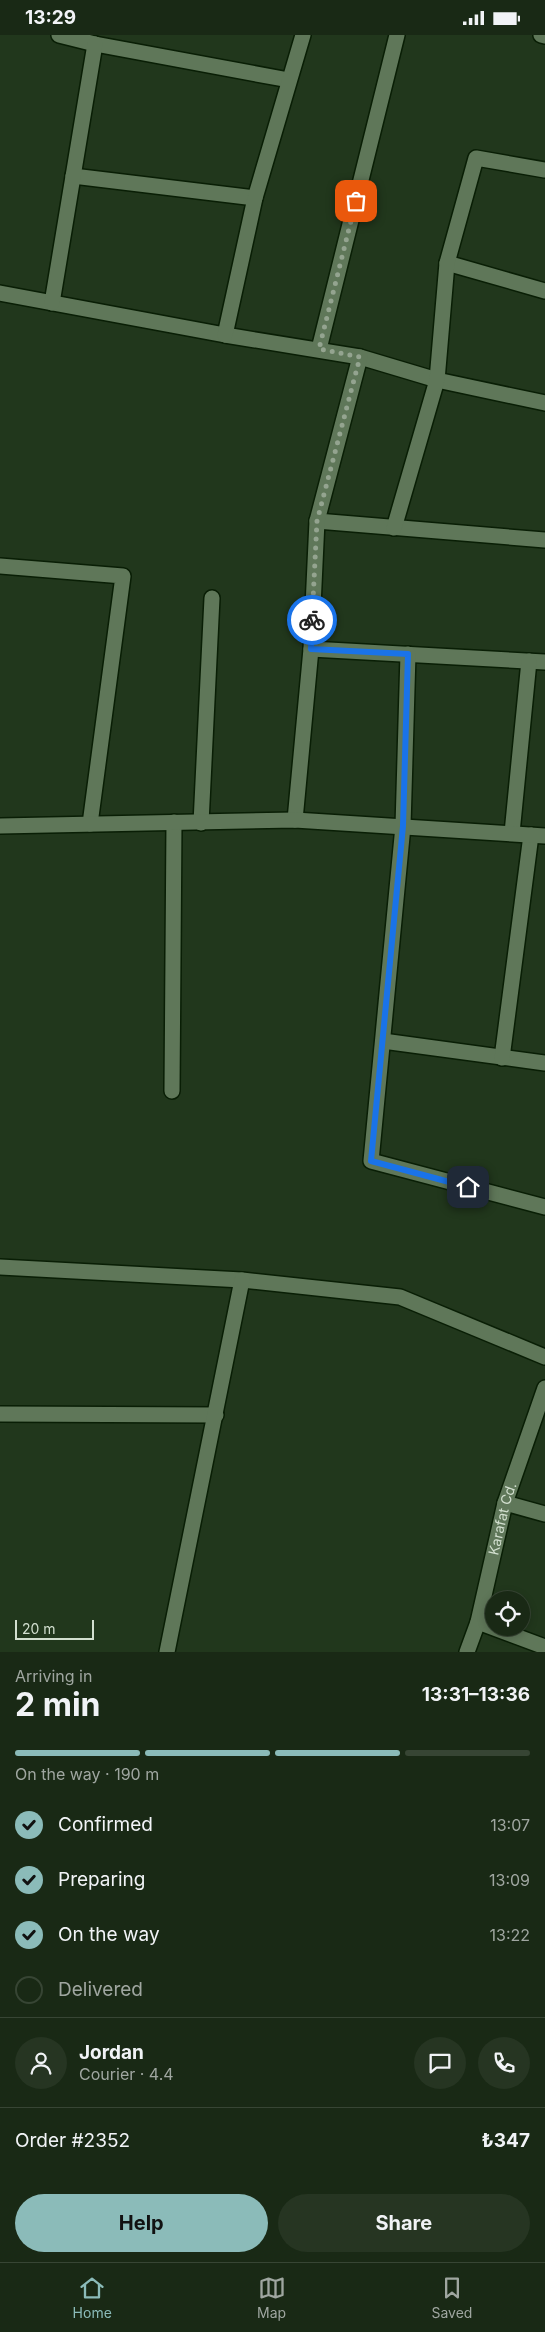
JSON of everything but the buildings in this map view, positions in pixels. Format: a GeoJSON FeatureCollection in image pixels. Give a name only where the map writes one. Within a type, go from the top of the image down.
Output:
{"type":"FeatureCollection","features":[{"type":"Feature","properties":{"kind":"street"},"geometry":{"type":"LineString","coordinates":[[59,35],[95,44],[289,80]]}},
{"type":"Feature","properties":{"kind":"street"},"geometry":{"type":"LineString","coordinates":[[225,335],[255,198],[303,35]]}},
{"type":"Feature","properties":{"kind":"street"},"geometry":{"type":"LineString","coordinates":[[319,349],[397,35]]}},
{"type":"Feature","properties":{"kind":"street"},"geometry":{"type":"LineString","coordinates":[[541,35],[545,36]]}},
{"type":"Feature","properties":{"kind":"street"},"geometry":{"type":"LineString","coordinates":[[52,303],[95,44]]}},
{"type":"Feature","properties":{"kind":"street"},"geometry":{"type":"LineString","coordinates":[[394,528],[437,380],[447,263],[476,158],[545,170]]}},
{"type":"Feature","properties":{"kind":"street"},"geometry":{"type":"LineString","coordinates":[[73,176],[255,198]]}},
{"type":"Feature","properties":{"kind":"street"},"geometry":{"type":"LineString","coordinates":[[447,263],[545,291]]}},
{"type":"Feature","properties":{"kind":"street"},"geometry":{"type":"LineString","coordinates":[[0,293],[225,335],[360,357],[437,380],[545,403]]}},
{"type":"Feature","properties":{"kind":"street"},"geometry":{"type":"LineString","coordinates":[[295,820],[311,649],[317,521],[360,357]]}},
{"type":"Feature","properties":{"kind":"street"},"geometry":{"type":"LineString","coordinates":[[317,521],[545,540]]}},
{"type":"Feature","properties":{"kind":"street"},"geometry":{"type":"LineString","coordinates":[[0,566],[123,576],[90,824]]}},
{"type":"Feature","properties":{"kind":"street"},"geometry":{"type":"LineString","coordinates":[[201,823],[212,597]]}},
{"type":"Feature","properties":{"kind":"street"},"geometry":{"type":"LineString","coordinates":[[311,649],[545,662]]}},
{"type":"Feature","properties":{"kind":"street"},"geometry":{"type":"LineString","coordinates":[[408,654],[403,826],[371,1161],[545,1207]]}},
{"type":"Feature","properties":{"kind":"street"},"geometry":{"type":"LineString","coordinates":[[512,833],[529,661]]}},
{"type":"Feature","properties":{"kind":"street"},"geometry":{"type":"LineString","coordinates":[[0,826],[295,820],[538,835],[502,1057]]}},
{"type":"Feature","properties":{"kind":"street"},"geometry":{"type":"LineString","coordinates":[[172,1091],[174,822]]}},
{"type":"Feature","properties":{"kind":"street"},"geometry":{"type":"LineString","coordinates":[[383,1041],[545,1063]]}},
{"type":"Feature","properties":{"kind":"street"},"geometry":{"type":"LineString","coordinates":[[0,1267],[242,1280],[400,1297],[545,1357]]}},
{"type":"Feature","properties":{"kind":"street"},"geometry":{"type":"LineString","coordinates":[[167,1652],[242,1280]]}},
{"type":"Feature","properties":{"kind":"street","name":"Karafat Cd."},"geometry":{"type":"LineString","coordinates":[[466,1652],[478,1623],[505,1503],[545,1388]]}},
{"type":"Feature","properties":{"kind":"street"},"geometry":{"type":"LineString","coordinates":[[0,1414],[216,1415]]}},
{"type":"Feature","properties":{"kind":"street"},"geometry":{"type":"LineString","coordinates":[[505,1503],[545,1514]]}},
{"type":"Feature","properties":{"kind":"street"},"geometry":{"type":"LineString","coordinates":[[478,1623],[545,1647]]}},
{"type":"Feature","properties":{"kind":"way so far"},"geometry":{"type":"LineString","coordinates":[[312,620],[317,521],[360,357],[319,349],[356,201]]}},
{"type":"Feature","properties":{"kind":"route"},"geometry":{"type":"LineString","coordinates":[[312,620],[311,649],[408,654],[403,826],[371,1161],[468,1187]]}}]}
